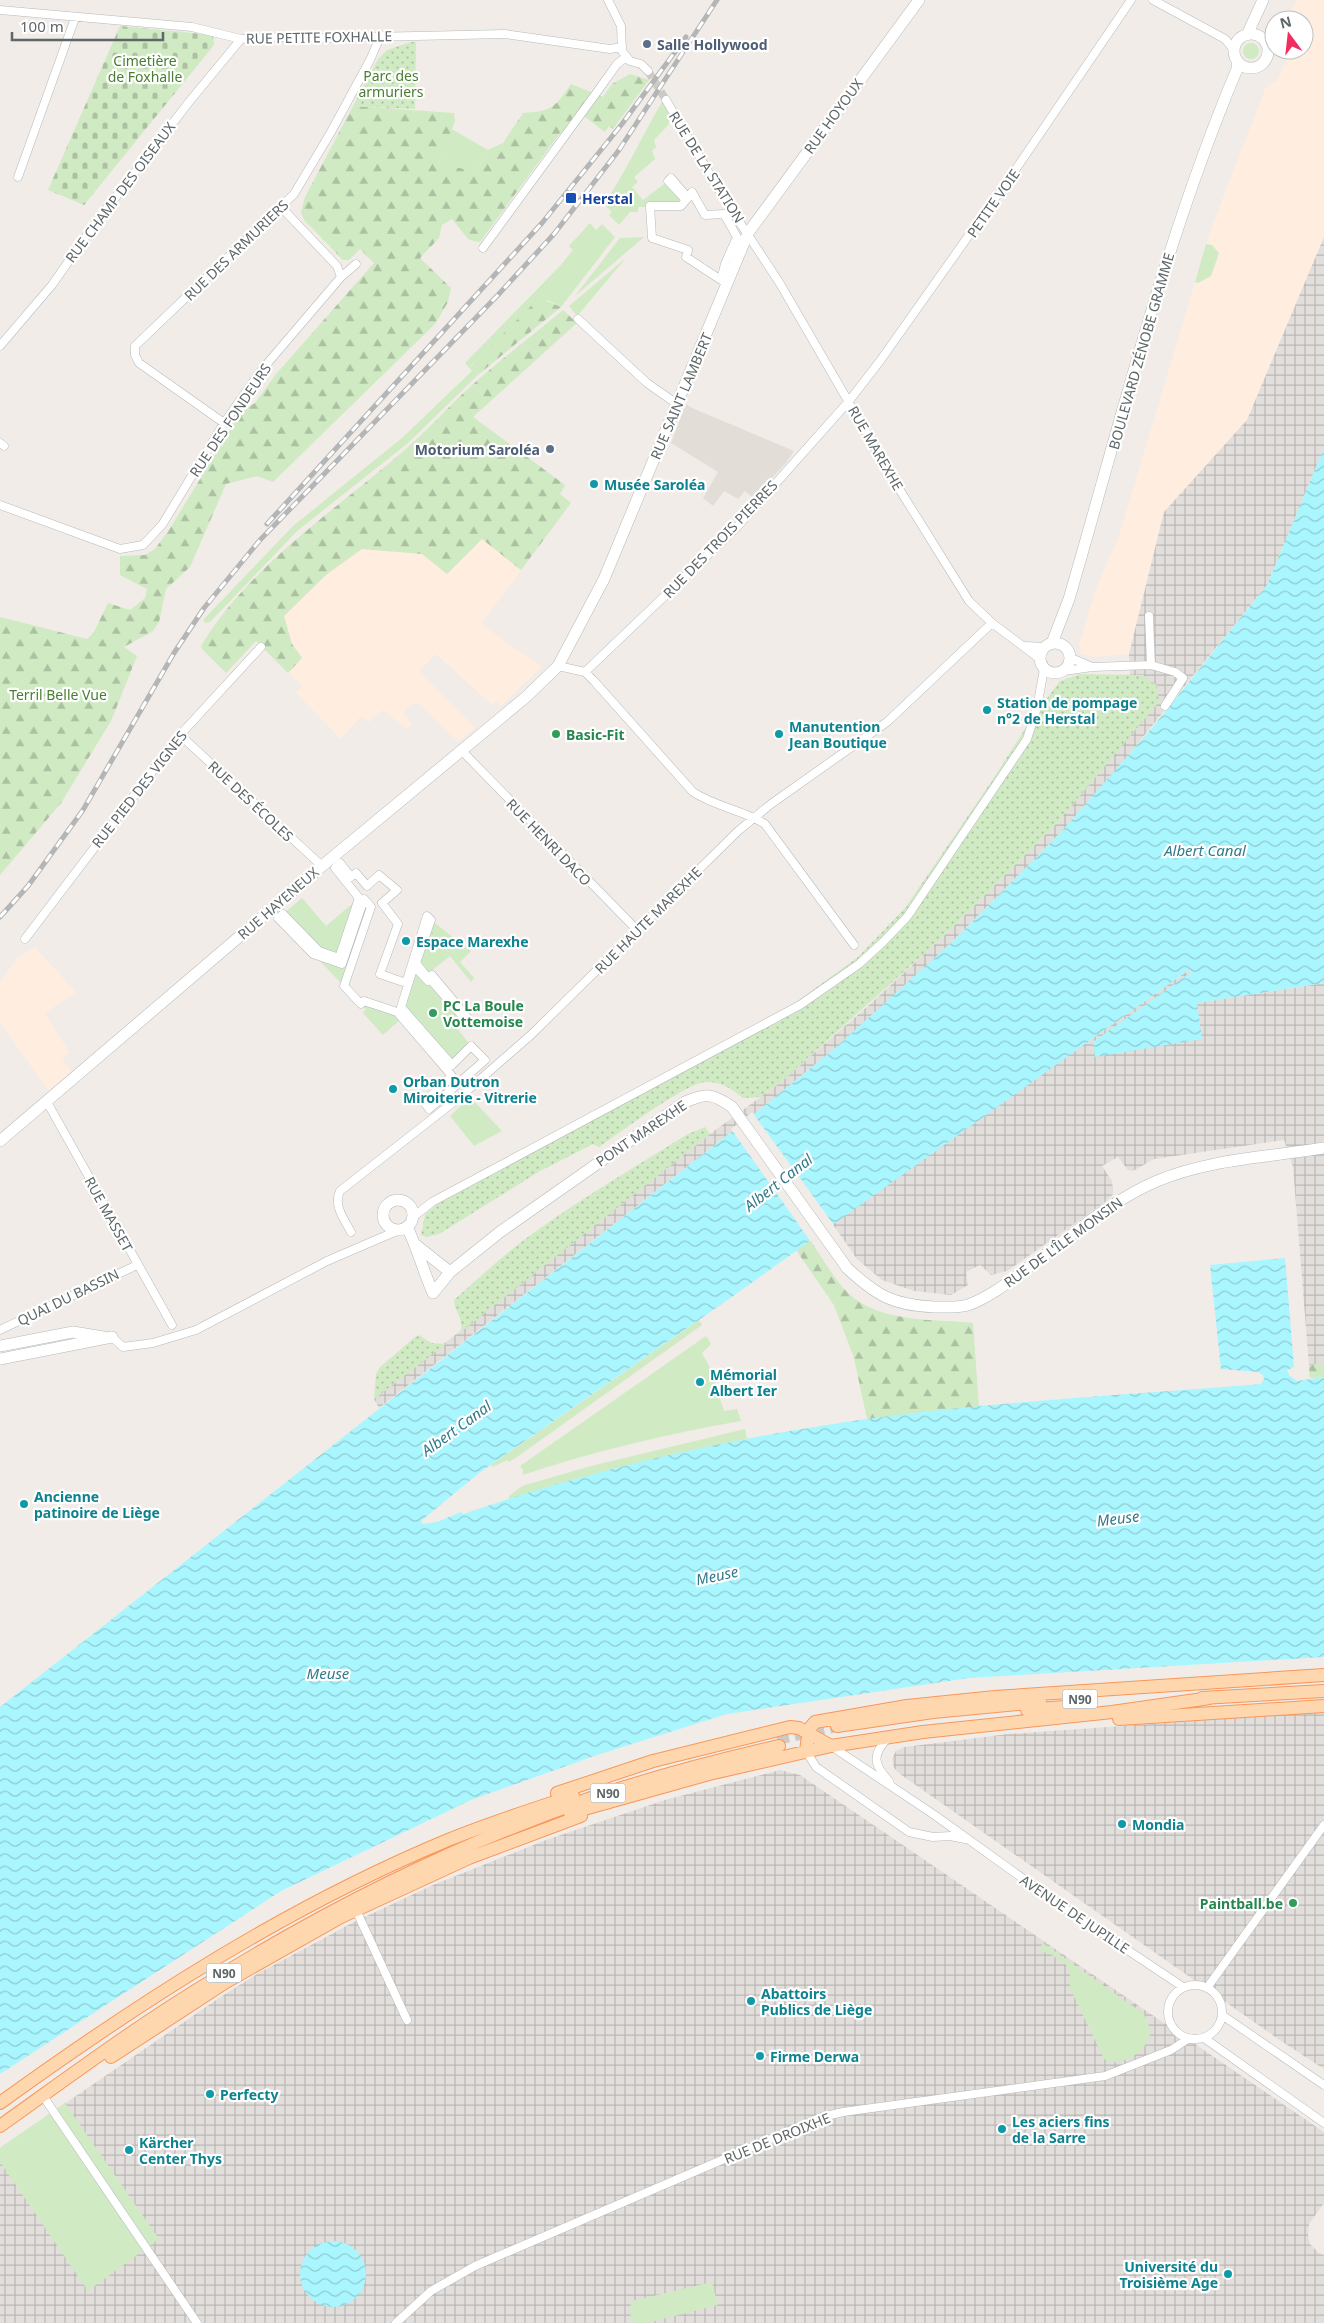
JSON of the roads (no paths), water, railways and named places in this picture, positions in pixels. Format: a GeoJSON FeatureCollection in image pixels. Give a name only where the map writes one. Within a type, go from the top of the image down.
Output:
{"type":"FeatureCollection","features":[{"type":"Feature","properties":{"kind":"main road","name":"N90"},"geometry":{"type":"LineString","coordinates":[[808,1734],[810,1726],[815,1722],[940,1702],[1028,1694],[1324,1675]]}},
{"type":"Feature","properties":{"kind":"main road","name":"N90"},"geometry":{"type":"LineString","coordinates":[[1324,1681],[1250,1685],[967,1708],[838,1730],[971,1715],[1324,1691]]}},
{"type":"Feature","properties":{"kind":"main road"},"geometry":{"type":"LineString","coordinates":[[443,1858],[469,1852],[573,1812],[608,1804],[708,1774],[806,1751],[954,1728],[1039,1721],[1210,1698]]}},
{"type":"Feature","properties":{"kind":"main road","name":"N90"},"geometry":{"type":"LineString","coordinates":[[1039,1721],[1101,1720],[1324,1706]]}},
{"type":"Feature","properties":{"kind":"main road"},"geometry":{"type":"LineString","coordinates":[[496,1822],[561,1792],[653,1761],[790,1727],[799,1728],[831,1746]]}},
{"type":"Feature","properties":{"kind":"main road"},"geometry":{"type":"LineString","coordinates":[[806,1751],[808,1734]]}},
{"type":"Feature","properties":{"kind":"main road","name":"N90"},"geometry":{"type":"LineString","coordinates":[[0,2102],[123,2016],[250,1938],[324,1898],[413,1855],[496,1822],[651,1771],[778,1742],[599,1795],[537,1818],[443,1858],[326,1915],[264,1949],[168,2008],[0,2126]]}},
{"type":"Feature","properties":{"kind":"main road"},"geometry":{"type":"LineString","coordinates":[[82,2068],[107,2060],[258,1963],[356,1910],[469,1858],[608,1804]]}},
{"type":"Feature","properties":{"kind":"main road"},"geometry":{"type":"LineString","coordinates":[[43,2096],[38,2085],[42,2079],[98,2039],[123,2016]]}},
{"type":"Feature","properties":{"kind":"street"},"geometry":{"type":"LineString","coordinates":[[608,0],[622,26],[622,47],[626,57],[634,63],[641,64],[648,71]]}},
{"type":"Feature","properties":{"kind":"street","name":"RUE HOYOUX"},"geometry":{"type":"LineString","coordinates":[[748,233],[919,0]]}},
{"type":"Feature","properties":{"kind":"street","name":"PETITE VOIE"},"geometry":{"type":"LineString","coordinates":[[849,401],[880,361],[998,194],[1130,0]]}},
{"type":"Feature","properties":{"kind":"street"},"geometry":{"type":"LineString","coordinates":[[1153,0],[1225,39],[1234,50],[1238,62],[1245,67],[1255,68],[1261,65],[1268,56],[1266,43],[1256,35],[1246,35]]}},
{"type":"Feature","properties":{"kind":"street"},"geometry":{"type":"LineString","coordinates":[[1234,50],[1239,40],[1246,35],[1263,0]]}},
{"type":"Feature","properties":{"kind":"street","name":"RUE PETITE FOXHALLE"},"geometry":{"type":"LineString","coordinates":[[0,10],[75,18],[130,20],[192,27],[241,39],[505,34],[610,49],[622,47]]}},
{"type":"Feature","properties":{"kind":"street"},"geometry":{"type":"LineString","coordinates":[[18,177],[75,18]]}},
{"type":"Feature","properties":{"kind":"street","name":"RUE DES ARMURIERS"},"geometry":{"type":"LineString","coordinates":[[224,423],[139,363],[135,355],[135,346],[294,194],[305,179],[370,60],[381,36]]}},
{"type":"Feature","properties":{"kind":"street","name":"RUE CHAMP DES OISEAUX"},"geometry":{"type":"LineString","coordinates":[[0,346],[52,285],[94,225],[189,102],[241,39]]}},
{"type":"Feature","properties":{"kind":"street"},"geometry":{"type":"LineString","coordinates":[[483,248],[617,64],[626,57]]}},
{"type":"Feature","properties":{"kind":"street","name":"BOULEVARD ZÉNOBE GRAMME"},"geometry":{"type":"LineString","coordinates":[[1042,664],[1048,645],[1069,599],[1163,276],[1188,199],[1238,62]]}},
{"type":"Feature","properties":{"kind":"street","name":"RUE DE LA STATION"},"geometry":{"type":"LineString","coordinates":[[666,100],[725,200],[748,233]]}},
{"type":"Feature","properties":{"kind":"street"},"geometry":{"type":"LineString","coordinates":[[671,178],[688,198],[692,192],[705,216],[724,214],[737,237],[725,264],[721,280],[686,257],[688,250],[652,238],[650,231],[650,206],[681,206],[686,200],[668,180],[671,178]]}},
{"type":"Feature","properties":{"kind":"street"},"geometry":{"type":"LineString","coordinates":[[281,207],[336,266],[341,277]]}},
{"type":"Feature","properties":{"kind":"street","name":"RUE MAREXHE"},"geometry":{"type":"LineString","coordinates":[[748,233],[898,486],[969,601],[992,623],[1024,645],[1042,664]]}},
{"type":"Feature","properties":{"kind":"street","name":"RUE SAINT LAMBERT"},"geometry":{"type":"LineString","coordinates":[[558,666],[604,579],[748,233]]}},
{"type":"Feature","properties":{"kind":"street","name":"RUE DES FONDEURS"},"geometry":{"type":"LineString","coordinates":[[0,505],[120,550],[143,545],[162,525],[224,423],[260,372],[341,277],[356,264]]}},
{"type":"Feature","properties":{"kind":"street"},"geometry":{"type":"LineString","coordinates":[[578,319],[647,383],[677,404]]}},
{"type":"Feature","properties":{"kind":"street","name":"RUE DES TROIS PIERRES"},"geometry":{"type":"LineString","coordinates":[[585,672],[737,527],[849,401]]}},
{"type":"Feature","properties":{"kind":"street"},"geometry":{"type":"LineString","coordinates":[[1150,616],[1151,665]]}},
{"type":"Feature","properties":{"kind":"street","name":"RUE HAUTE MAREXHE"},"geometry":{"type":"LineString","coordinates":[[351,1232],[336,1198],[340,1191],[460,1097],[532,1034],[754,817],[887,722],[992,623]]}},
{"type":"Feature","properties":{"kind":"street","name":"RUE MAREXHE"},"geometry":{"type":"LineString","coordinates":[[1024,645],[1048,645]]}},
{"type":"Feature","properties":{"kind":"street"},"geometry":{"type":"LineString","coordinates":[[1048,645],[1066,647],[1071,658],[1064,671]]}},
{"type":"Feature","properties":{"kind":"street","name":"RUE PIED DES VIGNES"},"geometry":{"type":"LineString","coordinates":[[24,939],[180,735],[261,647]]}},
{"type":"Feature","properties":{"kind":"street"},"geometry":{"type":"LineString","coordinates":[[1071,658],[1092,666]]}},
{"type":"Feature","properties":{"kind":"street"},"geometry":{"type":"LineString","coordinates":[[1042,664],[1052,674],[1092,666],[1151,665],[1175,672],[1183,678],[1165,706]]}},
{"type":"Feature","properties":{"kind":"street"},"geometry":{"type":"LineString","coordinates":[[0,1346],[73,1332],[112,1337],[123,1348],[153,1343],[196,1330],[327,1261],[403,1229],[413,1216],[432,1202],[800,1005],[859,964],[907,917],[1026,739],[1037,708],[1042,664]]}},
{"type":"Feature","properties":{"kind":"street"},"geometry":{"type":"LineString","coordinates":[[558,666],[585,672],[693,792],[744,816],[754,817],[765,824],[854,945]]}},
{"type":"Feature","properties":{"kind":"street","name":"RUE HAYENEUX"},"geometry":{"type":"LineString","coordinates":[[0,1141],[322,866],[526,697],[558,666]]}},
{"type":"Feature","properties":{"kind":"street","name":"RUE DES ÉCOLES"},"geometry":{"type":"LineString","coordinates":[[180,735],[322,866]]}},
{"type":"Feature","properties":{"kind":"street","name":"RUE HENRI DACO"},"geometry":{"type":"LineString","coordinates":[[462,751],[638,930]]}},
{"type":"Feature","properties":{"kind":"street"},"geometry":{"type":"LineString","coordinates":[[340,863],[351,877],[356,873],[367,886],[379,875],[397,890],[382,903],[398,924],[380,974],[406,983],[426,916],[431,920],[416,963],[428,978],[432,975],[467,1017],[466,1019],[431,980],[428,981],[414,966],[401,1007],[452,1065],[471,1046],[485,1060],[429,1109],[424,1102],[452,1076],[396,1012],[364,1001],[361,1004],[344,986],[371,906],[364,899],[342,964],[313,954],[278,918],[283,914],[319,951],[338,958],[359,898],[336,868],[340,863]]}},
{"type":"Feature","properties":{"kind":"street","name":"PONT MAREXHE"},"geometry":{"type":"LineString","coordinates":[[416,1245],[420,1263],[433,1293],[450,1272],[500,1232],[685,1102],[701,1095],[710,1095],[722,1100],[734,1110],[826,1238]]}},
{"type":"Feature","properties":{"kind":"street","name":"RUE MASSET"},"geometry":{"type":"LineString","coordinates":[[47,1102],[172,1325]]}},
{"type":"Feature","properties":{"kind":"street","name":"RUE DE L'ÎLE MONSIN"},"geometry":{"type":"LineString","coordinates":[[826,1238],[847,1268],[876,1292],[890,1300],[908,1306],[944,1307],[967,1305],[998,1289],[1123,1198],[1158,1181],[1196,1169],[1324,1148]]}},
{"type":"Feature","properties":{"kind":"street"},"geometry":{"type":"LineString","coordinates":[[403,1229],[392,1229],[383,1218],[388,1203],[402,1200],[409,1204],[413,1216]]}},
{"type":"Feature","properties":{"kind":"street"},"geometry":{"type":"LineString","coordinates":[[403,1229],[416,1245],[450,1272]]}},
{"type":"Feature","properties":{"kind":"street","name":"QUAI DU BASSIN"},"geometry":{"type":"LineString","coordinates":[[0,1330],[137,1265]]}},
{"type":"Feature","properties":{"kind":"street"},"geometry":{"type":"LineString","coordinates":[[0,1359],[112,1337]]}},
{"type":"Feature","properties":{"kind":"street","name":"AVENUE DE JUPILLE"},"geometry":{"type":"LineString","coordinates":[[889,1737],[878,1752],[876,1764],[895,1788]]}},
{"type":"Feature","properties":{"kind":"street","name":"AVENUE DE JUPILLE"},"geometry":{"type":"LineString","coordinates":[[831,1746],[895,1788],[967,1840],[1183,1987]]}},
{"type":"Feature","properties":{"kind":"street","name":"AVENUE DE JUPILLE"},"geometry":{"type":"LineString","coordinates":[[806,1751],[816,1767],[909,1832],[933,1837],[950,1836],[967,1840]]}},
{"type":"Feature","properties":{"kind":"street"},"geometry":{"type":"LineString","coordinates":[[1208,1988],[1324,1825]]}},
{"type":"Feature","properties":{"kind":"street"},"geometry":{"type":"LineString","coordinates":[[356,1910],[408,2020]]}},
{"type":"Feature","properties":{"kind":"street"},"geometry":{"type":"LineString","coordinates":[[1191,1985],[1208,1988],[1219,1999],[1222,2016],[1216,2029],[1204,2038],[1188,2039],[1173,2030],[1167,2014],[1171,1998],[1183,1987],[1191,1985]]}},
{"type":"Feature","properties":{"kind":"street"},"geometry":{"type":"LineString","coordinates":[[1222,2016],[1324,2085]]}},
{"type":"Feature","properties":{"kind":"street"},"geometry":{"type":"LineString","coordinates":[[1204,2038],[1321,2121],[1324,2111]]}},
{"type":"Feature","properties":{"kind":"street","name":"RUE DE DROIXHE"},"geometry":{"type":"LineString","coordinates":[[396,2323],[431,2291],[475,2266],[822,2118],[843,2112],[1105,2076],[1171,2050],[1188,2039]]}},
{"type":"Feature","properties":{"kind":"street"},"geometry":{"type":"LineString","coordinates":[[43,2096],[197,2323]]}},
{"type":"Feature","properties":{"kind":"water","name":"Meuse"},"geometry":{"type":"Polygon","coordinates":[[[1324,448],[1324,983],[1197,1003],[1202,1039],[1095,1057],[1093,1042],[1191,972],[1190,969],[736,1294],[479,1473],[421,1521],[423,1524],[437,1522],[461,1512],[463,1514],[562,1483],[662,1457],[816,1427],[965,1407],[1261,1384],[1264,1379],[1263,1375],[1258,1372],[1221,1369],[1210,1265],[1285,1258],[1294,1367],[1287,1370],[1289,1375],[1297,1381],[1324,1377],[1324,1657],[969,1678],[727,1714],[597,1755],[471,1800],[281,1891],[0,2074],[0,1707],[758,1111],[834,1049],[953,941],[1061,832],[1152,728],[1267,585],[1324,448]]]}},
{"type":"Feature","properties":{"kind":"water"},"geometry":{"type":"Polygon","coordinates":[[[333,2241],[346,2244],[356,2251],[363,2261],[366,2274],[363,2287],[356,2297],[346,2304],[333,2307],[320,2304],[310,2297],[303,2287],[300,2274],[303,2261],[310,2251],[320,2244],[333,2241]]]}},
{"type":"Feature","properties":{"kind":"tunnel"},"geometry":{"type":"LineString","coordinates":[[648,71],[666,100]]}},
{"type":"Feature","properties":{"kind":"tunnel"},"geometry":{"type":"LineString","coordinates":[[777,1739],[837,1726]]}},
{"type":"Feature","properties":{"kind":"railway"},"geometry":{"type":"LineString","coordinates":[[0,917],[28,886],[83,810],[174,653],[204,608],[260,540],[497,296],[554,234],[619,150],[717,0]]}},
{"type":"Feature","properties":{"kind":"railway"},"geometry":{"type":"LineString","coordinates":[[267,524],[542,223],[622,124],[686,37]]}},
{"type":"Feature","properties":{"kind":"place","name":"Salle Hollywood"},"geometry":{"type":"Point","coordinates":[647,44]}},
{"type":"Feature","properties":{"kind":"place","name":"Herstal"},"geometry":{"type":"Point","coordinates":[571,198]}},
{"type":"Feature","properties":{"kind":"place","name":"Motorium Saroléa"},"geometry":{"type":"Point","coordinates":[550,449]}},
{"type":"Feature","properties":{"kind":"place","name":"Musée Saroléa"},"geometry":{"type":"Point","coordinates":[594,484]}},
{"type":"Feature","properties":{"kind":"place","name":"Station de pompage n°2 de Herstal"},"geometry":{"type":"Point","coordinates":[987,710]}},
{"type":"Feature","properties":{"kind":"place","name":"Basic-Fit"},"geometry":{"type":"Point","coordinates":[556,734]}},
{"type":"Feature","properties":{"kind":"place","name":"Manutention Jean Boutique"},"geometry":{"type":"Point","coordinates":[779,734]}},
{"type":"Feature","properties":{"kind":"place","name":"Espace Marexhe"},"geometry":{"type":"Point","coordinates":[406,941]}},
{"type":"Feature","properties":{"kind":"place","name":"PC La Boule Vottemoise"},"geometry":{"type":"Point","coordinates":[433,1013]}},
{"type":"Feature","properties":{"kind":"place","name":"Orban Dutron Miroiterie - Vitrerie"},"geometry":{"type":"Point","coordinates":[393,1089]}},
{"type":"Feature","properties":{"kind":"place","name":"Mémorial Albert Ier"},"geometry":{"type":"Point","coordinates":[700,1382]}},
{"type":"Feature","properties":{"kind":"place","name":"Ancienne patinoire de Liège"},"geometry":{"type":"Point","coordinates":[24,1504]}},
{"type":"Feature","properties":{"kind":"place","name":"Mondia"},"geometry":{"type":"Point","coordinates":[1122,1824]}},
{"type":"Feature","properties":{"kind":"place","name":"Paintball.be"},"geometry":{"type":"Point","coordinates":[1293,1903]}},
{"type":"Feature","properties":{"kind":"place","name":"Abattoirs Publics de Liège"},"geometry":{"type":"Point","coordinates":[751,2001]}},
{"type":"Feature","properties":{"kind":"place","name":"Firme Derwa"},"geometry":{"type":"Point","coordinates":[760,2056]}},
{"type":"Feature","properties":{"kind":"place","name":"Perfecty"},"geometry":{"type":"Point","coordinates":[210,2094]}},
{"type":"Feature","properties":{"kind":"place","name":"Les aciers fins de la Sarre"},"geometry":{"type":"Point","coordinates":[1002,2129]}},
{"type":"Feature","properties":{"kind":"place","name":"Kärcher Center Thys"},"geometry":{"type":"Point","coordinates":[129,2150]}},
{"type":"Feature","properties":{"kind":"place","name":"Université du Troisième Age"},"geometry":{"type":"Point","coordinates":[1228,2274]}},
{"type":"Feature","properties":{"kind":"park label","name":"Cimetière de Foxhalle"},"geometry":{"type":"Point","coordinates":[145,68]}},
{"type":"Feature","properties":{"kind":"park label","name":"Parc des armuriers"},"geometry":{"type":"Point","coordinates":[391,84]}},
{"type":"Feature","properties":{"kind":"park label","name":"Terril Belle Vue"},"geometry":{"type":"Point","coordinates":[58,694]}},
{"type":"Feature","properties":{"kind":"water label","name":"Albert Canal"},"geometry":{"type":"Point","coordinates":[1205,850]}},
{"type":"Feature","properties":{"kind":"water label","name":"Albert Canal"},"geometry":{"type":"Point","coordinates":[778,1182]}},
{"type":"Feature","properties":{"kind":"water label","name":"Albert Canal"},"geometry":{"type":"Point","coordinates":[456,1428]}}]}
